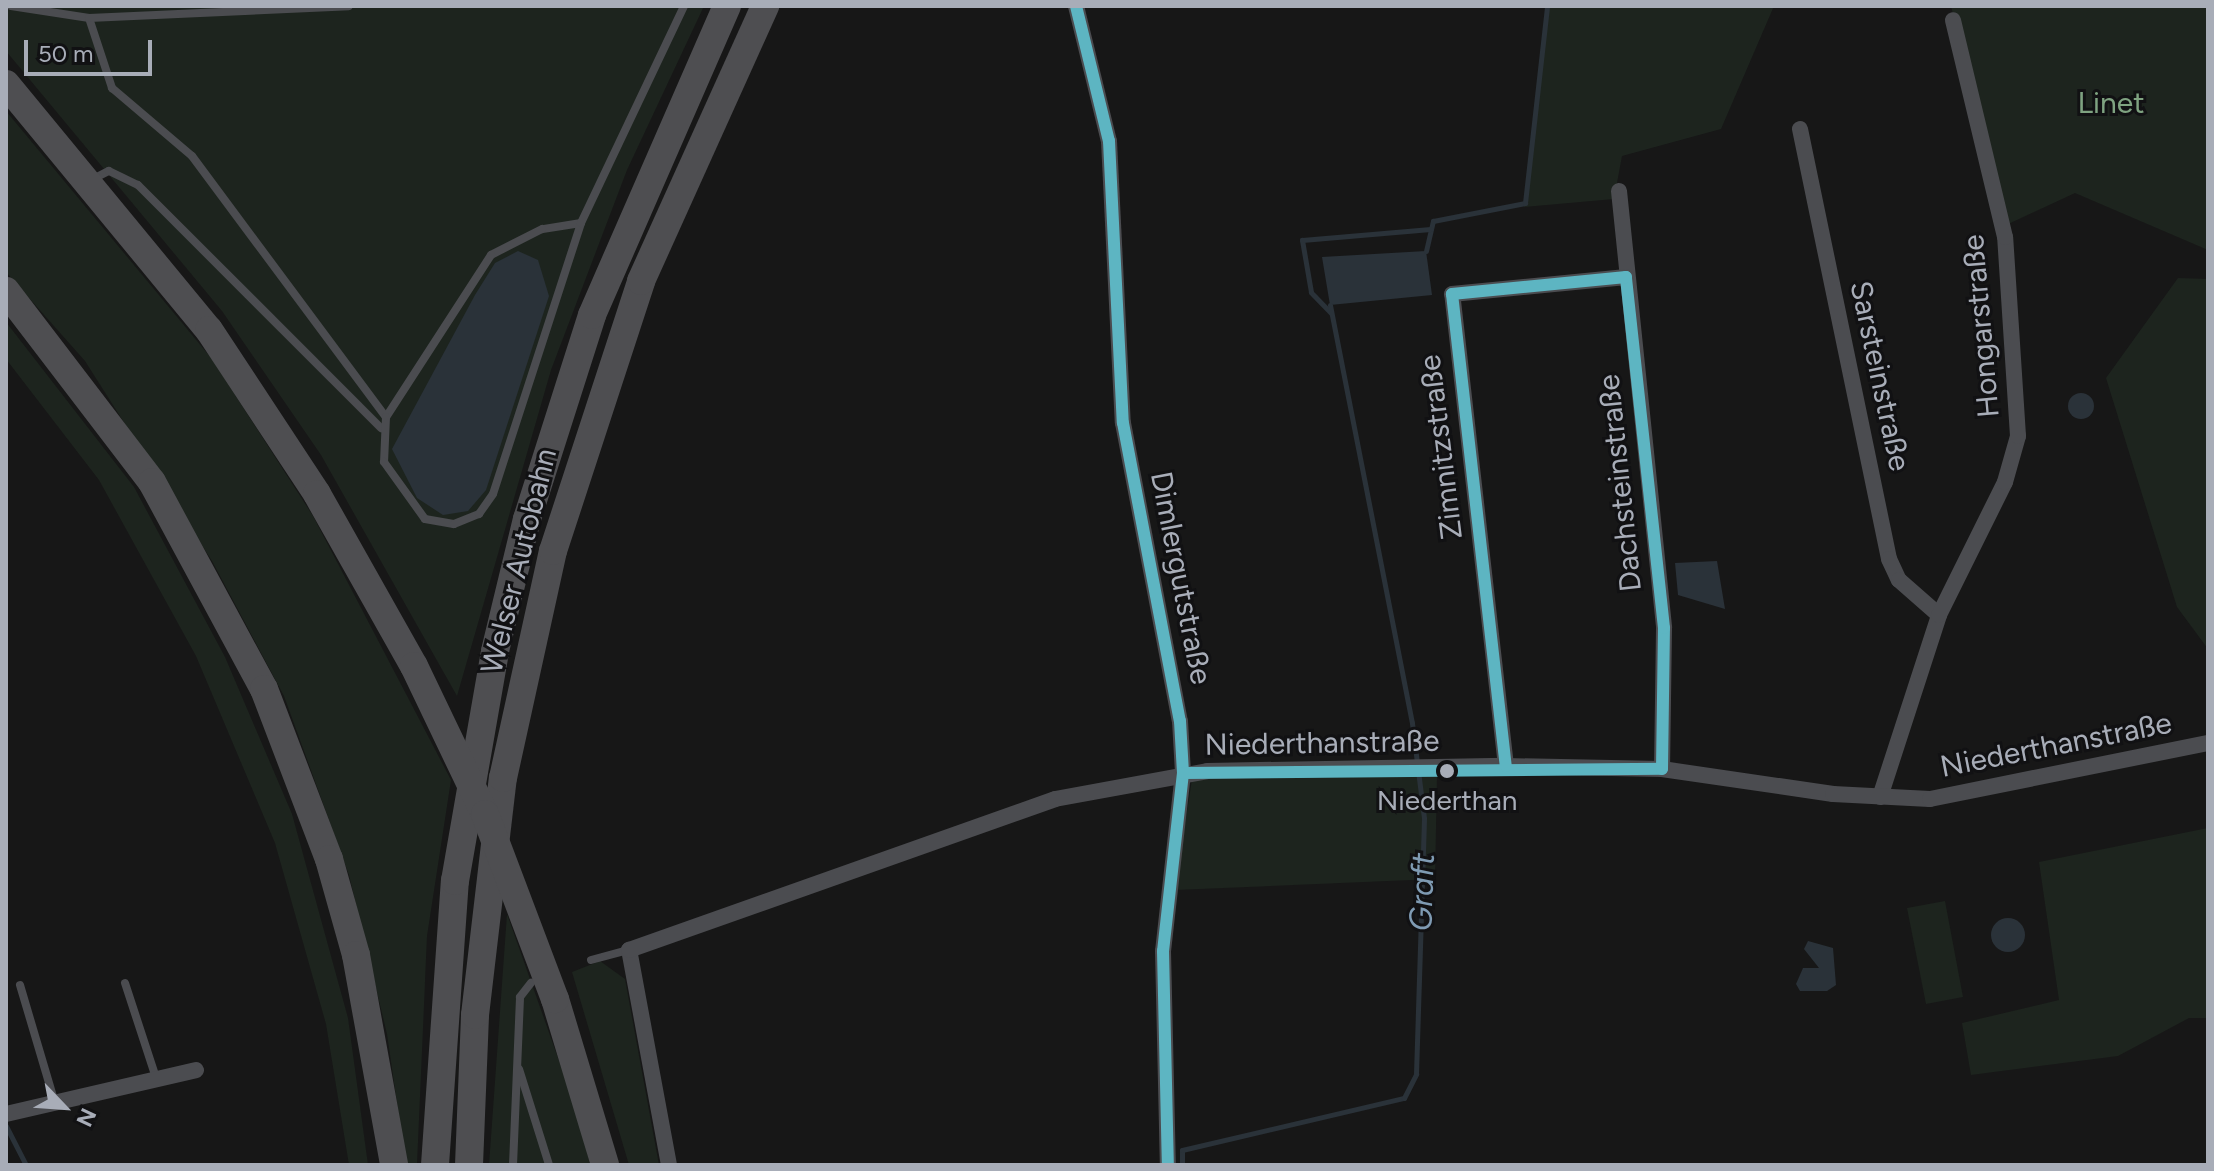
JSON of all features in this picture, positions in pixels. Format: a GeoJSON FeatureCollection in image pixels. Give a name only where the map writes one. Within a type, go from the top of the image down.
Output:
{"type":"FeatureCollection","features":[{"type":"Feature","properties":{"kind":"highway","name":"Welser Autobahn"},"geometry":{"type":"LineString","coordinates":[[435,1165],[455,881],[480,725],[527,519],[609,272],[727,6]]}},
{"type":"Feature","properties":{"kind":"highway","name":"Welser Autobahn"},"geometry":{"type":"LineString","coordinates":[[469,1165],[475,1015],[501,794],[553,551],[641,281],[765,6]]}},
{"type":"Feature","properties":{"kind":"highway"},"geometry":{"type":"LineString","coordinates":[[6,84],[91,180],[261,405],[414,666],[485,814],[555,999],[605,1165]]}},
{"type":"Feature","properties":{"kind":"highway"},"geometry":{"type":"LineString","coordinates":[[6,291],[152,482],[264,689],[329,859],[356,955],[394,1165]]}},
{"type":"Feature","properties":{"kind":"street","name":"Dimlergutstraße"},"geometry":{"type":"LineString","coordinates":[[1076,6],[1109,141],[1123,423],[1180,721],[1183,773],[1163,951],[1168,1165]]}},
{"type":"Feature","properties":{"kind":"street","name":"Hongarstraße"},"geometry":{"type":"LineString","coordinates":[[1880,797],[1939,615],[2015,459],[2020,377],[2005,237],[1953,20]]}},
{"type":"Feature","properties":{"kind":"street","name":"Sarsteinstraße"},"geometry":{"type":"LineString","coordinates":[[1800,129],[1889,559],[1899,580],[1939,615]]}},
{"type":"Feature","properties":{"kind":"street","name":"Dachsteinstraße"},"geometry":{"type":"LineString","coordinates":[[1619,191],[1664,628],[1662,769]]}},
{"type":"Feature","properties":{"kind":"street","name":"Zimnitzstraße"},"geometry":{"type":"LineString","coordinates":[[1506,766],[1452,294],[1626,277]]}},
{"type":"Feature","properties":{"kind":"street","name":"Niederthanstraße"},"geometry":{"type":"LineString","coordinates":[[629,950],[1055,799],[1183,773],[1435,771],[1506,766],[1662,769],[1880,797],[2010,788],[2208,743]]}},
{"type":"Feature","properties":{"kind":"street"},"geometry":{"type":"LineString","coordinates":[[629,950],[669,1165]]}},
{"type":"Feature","properties":{"kind":"street"},"geometry":{"type":"LineString","coordinates":[[6,1114],[196,1070]]}},
{"type":"Feature","properties":{"kind":"lane"},"geometry":{"type":"LineString","coordinates":[[11,6],[89,18],[349,6]]}},
{"type":"Feature","properties":{"kind":"lane"},"geometry":{"type":"LineString","coordinates":[[581,223],[542,229],[491,255],[386,417],[381,428],[384,462],[425,519],[454,524],[479,514],[493,494],[581,223],[684,6]]}},
{"type":"Feature","properties":{"kind":"lane"},"geometry":{"type":"LineString","coordinates":[[89,18],[112,88],[192,156],[386,417]]}},
{"type":"Feature","properties":{"kind":"lane"},"geometry":{"type":"LineString","coordinates":[[91,180],[109,171],[125,176],[161,205],[381,428]]}},
{"type":"Feature","properties":{"kind":"lane"},"geometry":{"type":"LineString","coordinates":[[591,960],[629,950]]}},
{"type":"Feature","properties":{"kind":"lane"},"geometry":{"type":"LineString","coordinates":[[125,983],[156,1078]]}},
{"type":"Feature","properties":{"kind":"lane"},"geometry":{"type":"LineString","coordinates":[[513,1165],[520,997],[531,983]]}},
{"type":"Feature","properties":{"kind":"lane"},"geometry":{"type":"LineString","coordinates":[[20,985],[55,1104]]}},
{"type":"Feature","properties":{"kind":"lane"},"geometry":{"type":"LineString","coordinates":[[516,1061],[549,1165]]}},
{"type":"Feature","properties":{"kind":"green space"},"geometry":{"type":"Polygon","coordinates":[[[6,6],[704,6],[627,170],[551,370],[457,696],[321,455],[222,311],[6,51],[6,6]]]}},
{"type":"Feature","properties":{"kind":"green space"},"geometry":{"type":"Polygon","coordinates":[[[1546,6],[1774,6],[1721,129],[1622,156],[1614,199],[1524,207],[1546,6]]]}},
{"type":"Feature","properties":{"kind":"green space","name":"Linet"},"geometry":{"type":"Polygon","coordinates":[[[1951,6],[2208,6],[2208,250],[2075,193],[2004,226],[1951,6]]]}},
{"type":"Feature","properties":{"kind":"green space"},"geometry":{"type":"Polygon","coordinates":[[[6,111],[212,359],[313,516],[451,780],[427,936],[417,1165],[406,1165],[387,1034],[349,875],[284,696],[212,561],[85,361],[6,272],[6,111]]]}},
{"type":"Feature","properties":{"kind":"green space"},"geometry":{"type":"Polygon","coordinates":[[[2178,278],[2208,279],[2208,649],[2177,607],[2106,378],[2178,278]]]}},
{"type":"Feature","properties":{"kind":"green space"},"geometry":{"type":"Polygon","coordinates":[[[6,322],[134,487],[225,657],[292,814],[348,1018],[368,1165],[349,1165],[326,1024],[275,843],[196,656],[99,480],[6,359],[6,322]]]}},
{"type":"Feature","properties":{"kind":"green space"},"geometry":{"type":"Polygon","coordinates":[[[1437,776],[1435,879],[1175,890],[1192,779],[1437,776]]]}},
{"type":"Feature","properties":{"kind":"green space"},"geometry":{"type":"Polygon","coordinates":[[[2208,828],[2208,1018],[2189,1018],[2118,1056],[1971,1075],[1962,1023],[2059,1000],[2039,862],[2208,828]]]}},
{"type":"Feature","properties":{"kind":"green space"},"geometry":{"type":"Polygon","coordinates":[[[1945,901],[1963,997],[1926,1004],[1907,908],[1945,901]]]}},
{"type":"Feature","properties":{"kind":"green space"},"geometry":{"type":"Polygon","coordinates":[[[507,914],[580,1120],[590,1165],[489,1165],[507,914]]]}},
{"type":"Feature","properties":{"kind":"green space"},"geometry":{"type":"Polygon","coordinates":[[[600,961],[625,979],[659,1165],[629,1165],[572,972],[600,961]]]}},
{"type":"Feature","properties":{"kind":"shaded area"},"geometry":{"type":"Polygon","coordinates":[[[518,251],[538,260],[549,296],[486,490],[468,511],[443,515],[417,498],[392,449],[495,263],[518,251]]]}},
{"type":"Feature","properties":{"kind":"shaded area"},"geometry":{"type":"Polygon","coordinates":[[[1426,251],[1432,295],[1330,305],[1322,257],[1426,251]]]}},
{"type":"Feature","properties":{"kind":"shaded area"},"geometry":{"type":"Polygon","coordinates":[[[2081,393],[2090,397],[2094,406],[2090,415],[2081,419],[2072,415],[2068,406],[2072,397],[2081,393]]]}},
{"type":"Feature","properties":{"kind":"shaded area"},"geometry":{"type":"Polygon","coordinates":[[[1717,561],[1725,609],[1678,595],[1675,563],[1717,561]]]}},
{"type":"Feature","properties":{"kind":"shaded area"},"geometry":{"type":"Polygon","coordinates":[[[2008,918],[2020,923],[2025,935],[2020,947],[2008,952],[1996,947],[1991,935],[1996,923],[2008,918]]]}},
{"type":"Feature","properties":{"kind":"shaded area"},"geometry":{"type":"Polygon","coordinates":[[[1808,941],[1833,948],[1836,985],[1827,991],[1800,991],[1796,984],[1803,968],[1819,968],[1804,949],[1808,941]]]}},
{"type":"Feature","properties":{"kind":"waterway"},"geometry":{"type":"LineString","coordinates":[[1426,251],[1433,221],[1525,203],[1547,6]]}},
{"type":"Feature","properties":{"kind":"waterway"},"geometry":{"type":"LineString","coordinates":[[1331,313],[1311,292],[1302,240],[1431,229]]}},
{"type":"Feature","properties":{"kind":"waterway","name":"Graft"},"geometry":{"type":"LineString","coordinates":[[1182,1165],[1182,1150],[1404,1098],[1416,1074],[1424,818],[1412,723],[1330,305]]}},
{"type":"Feature","properties":{"kind":"waterway"},"geometry":{"type":"LineString","coordinates":[[6,1126],[26,1165]]}},
{"type":"Feature","properties":{"kind":"transit line"},"geometry":{"type":"LineString","coordinates":[[1076,6],[1109,141],[1123,423],[1180,721],[1183,773],[1163,951],[1168,1165]]}},
{"type":"Feature","properties":{"kind":"transit line"},"geometry":{"type":"LineString","coordinates":[[1183,773],[1662,769],[1664,628],[1626,277],[1452,294],[1506,766]]}},
{"type":"Feature","properties":{"kind":"place","name":"Niederthan"},"geometry":{"type":"Point","coordinates":[1447,771]}}]}
